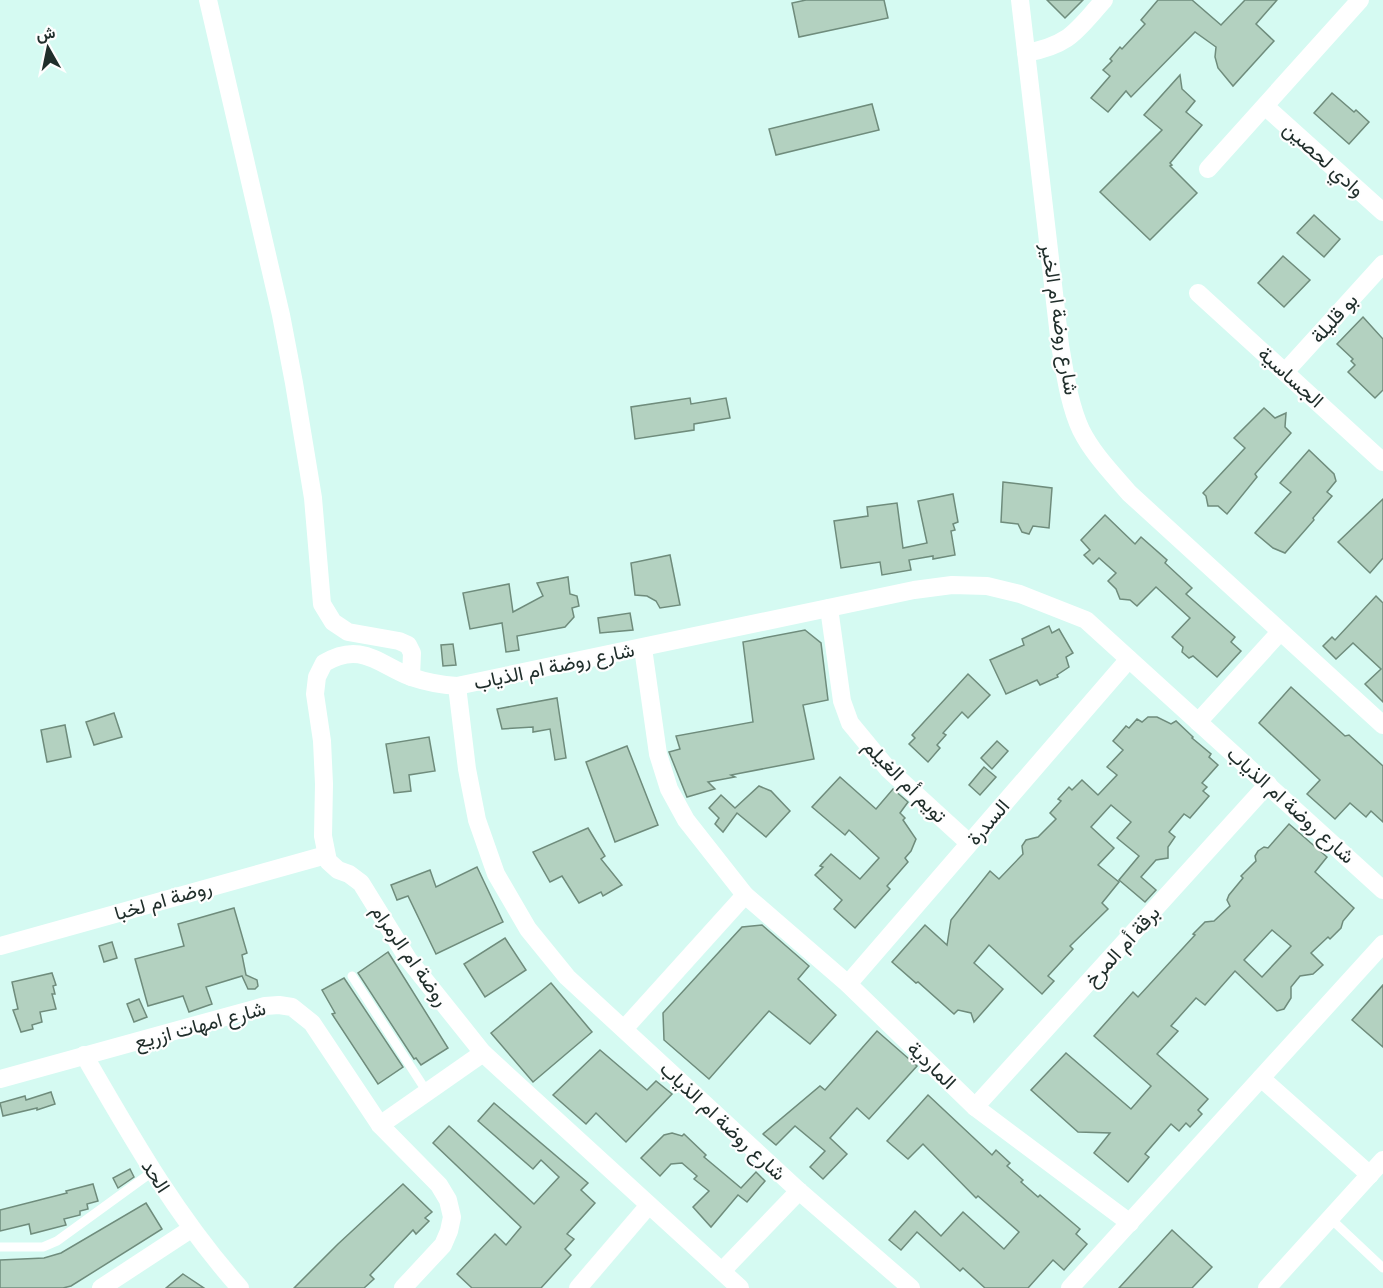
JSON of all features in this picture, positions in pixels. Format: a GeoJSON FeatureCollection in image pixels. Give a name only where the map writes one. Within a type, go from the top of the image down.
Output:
{"type":"FeatureCollection","features":[{"type":"Feature","properties":{"kind":"street"},"geometry":{"type":"LineString","coordinates":[[208,0],[281,315],[313,498],[322,604],[333,622],[348,632],[399,641],[408,645],[412,653],[411,677]]}},
{"type":"Feature","properties":{"kind":"street","name":"شارع روضة ام الخير"},"geometry":{"type":"LineString","coordinates":[[1020,0],[1060,345],[1068,388],[1081,430],[1100,460],[1129,493],[1383,725]]}},
{"type":"Feature","properties":{"kind":"street"},"geometry":{"type":"LineString","coordinates":[[1026,53],[1048,49],[1068,39],[1104,0]]}},
{"type":"Feature","properties":{"kind":"street","name":"وادي لحصين"},"geometry":{"type":"LineString","coordinates":[[1208,169],[1360,0]]}},
{"type":"Feature","properties":{"kind":"street","name":"وادي لحصين"},"geometry":{"type":"LineString","coordinates":[[1266,107],[1383,212]]}},
{"type":"Feature","properties":{"kind":"street","name":"بو قليلة"},"geometry":{"type":"LineString","coordinates":[[1285,372],[1383,264]]}},
{"type":"Feature","properties":{"kind":"street","name":"الجساسية"},"geometry":{"type":"LineString","coordinates":[[1198,293],[1383,462]]}},
{"type":"Feature","properties":{"kind":"street","name":"شارع روضة ام الذياب"},"geometry":{"type":"LineString","coordinates":[[911,1288],[799,1191],[567,977],[528,929],[496,874],[477,820],[467,769],[457,686],[914,590],[952,585],[987,586],[1020,594],[1086,620],[1383,890]]}},
{"type":"Feature","properties":{"kind":"street","name":"تويم أم الغيلم"},"geometry":{"type":"LineString","coordinates":[[830,608],[842,701],[850,723],[888,769],[969,843]]}},
{"type":"Feature","properties":{"kind":"street"},"geometry":{"type":"LineString","coordinates":[[1198,722],[1280,632]]}},
{"type":"Feature","properties":{"kind":"street","name":"الماردية"},"geometry":{"type":"LineString","coordinates":[[643,648],[658,754],[669,789],[686,820],[745,895],[848,984],[975,1107],[1130,1223]]}},
{"type":"Feature","properties":{"kind":"street"},"geometry":{"type":"LineString","coordinates":[[326,855],[323,836],[323,751],[315,694],[320,670],[324,663],[332,658],[357,653],[374,657],[411,677],[427,682],[457,686]]}},
{"type":"Feature","properties":{"kind":"street","name":"السدرة"},"geometry":{"type":"LineString","coordinates":[[848,984],[1129,659]]}},
{"type":"Feature","properties":{"kind":"street","name":"برقة أم المرخ"},"geometry":{"type":"LineString","coordinates":[[975,1107],[1268,784]]}},
{"type":"Feature","properties":{"kind":"street","name":"روضة ام لخبا"},"geometry":{"type":"LineString","coordinates":[[0,946],[326,855]]}},
{"type":"Feature","properties":{"kind":"street","name":"روضة ام الرمرام"},"geometry":{"type":"LineString","coordinates":[[326,855],[333,866],[361,883],[408,959],[483,1053],[740,1288]]}},
{"type":"Feature","properties":{"kind":"street"},"geometry":{"type":"LineString","coordinates":[[624,1029],[745,895]]}},
{"type":"Feature","properties":{"kind":"street"},"geometry":{"type":"LineString","coordinates":[[1070,1288],[1383,944]]}},
{"type":"Feature","properties":{"kind":"street","name":"شارع امهات ازريع"},"geometry":{"type":"LineString","coordinates":[[0,1079],[265,1006],[292,1007],[312,1023],[380,1125],[439,1185],[448,1200],[452,1217],[443,1245],[403,1288]]}},
{"type":"Feature","properties":{"kind":"street"},"geometry":{"type":"LineString","coordinates":[[380,1125],[483,1053]]}},
{"type":"Feature","properties":{"kind":"street","name":"الحد"},"geometry":{"type":"LineString","coordinates":[[84,1056],[152,1172],[191,1230],[240,1288]]}},
{"type":"Feature","properties":{"kind":"street"},"geometry":{"type":"LineString","coordinates":[[1261,1078],[1370,1174]]}},
{"type":"Feature","properties":{"kind":"street"},"geometry":{"type":"LineString","coordinates":[[1267,1288],[1383,1160]]}},
{"type":"Feature","properties":{"kind":"street","name":"شارع روضة ام الذياب"},"geometry":{"type":"LineString","coordinates":[[722,1271],[799,1191]]}},
{"type":"Feature","properties":{"kind":"street"},"geometry":{"type":"LineString","coordinates":[[578,1288],[649,1205]]}},
{"type":"Feature","properties":{"kind":"street"},"geometry":{"type":"LineString","coordinates":[[101,1288],[191,1230]]}},
{"type":"Feature","properties":{"kind":"lane"},"geometry":{"type":"LineString","coordinates":[[352,976],[428,1092]]}},
{"type":"Feature","properties":{"kind":"lane"},"geometry":{"type":"LineString","coordinates":[[0,1247],[43,1246],[57,1241],[152,1172]]}},
{"type":"Feature","properties":{"kind":"lane"},"geometry":{"type":"LineString","coordinates":[[1330,1218],[1383,1268]]}},
{"type":"Feature","properties":{"kind":"building"},"geometry":{"type":"Polygon","coordinates":[[[806,0],[884,0],[888,18],[799,37],[792,3],[806,0]]]}},
{"type":"Feature","properties":{"kind":"building"},"geometry":{"type":"Polygon","coordinates":[[[1047,0],[1083,0],[1065,18],[1047,0]]]}},
{"type":"Feature","properties":{"kind":"building"},"geometry":{"type":"Polygon","coordinates":[[[1158,0],[1192,0],[1221,25],[1245,0],[1277,0],[1256,24],[1274,41],[1233,86],[1218,68],[1215,57],[1216,47],[1195,32],[1131,97],[1126,91],[1108,112],[1091,98],[1110,76],[1103,70],[1112,61],[1110,59],[1120,47],[1122,49],[1145,24],[1141,20],[1158,0]]]}},
{"type":"Feature","properties":{"kind":"building"},"geometry":{"type":"Polygon","coordinates":[[[1180,75],[1182,89],[1195,101],[1186,112],[1202,125],[1170,163],[1172,165],[1170,166],[1197,193],[1150,240],[1100,192],[1162,130],[1144,115],[1180,75]]]}},
{"type":"Feature","properties":{"kind":"building"},"geometry":{"type":"Polygon","coordinates":[[[1332,93],[1369,122],[1349,144],[1314,113],[1332,93]]]}},
{"type":"Feature","properties":{"kind":"building"},"geometry":{"type":"Polygon","coordinates":[[[872,104],[879,130],[776,155],[769,129],[872,104]]]}},
{"type":"Feature","properties":{"kind":"building"},"geometry":{"type":"Polygon","coordinates":[[[1314,215],[1340,239],[1324,257],[1297,233],[1314,215]]]}},
{"type":"Feature","properties":{"kind":"building"},"geometry":{"type":"Polygon","coordinates":[[[1283,256],[1310,280],[1284,307],[1258,283],[1283,256]]]}},
{"type":"Feature","properties":{"kind":"building"},"geometry":{"type":"Polygon","coordinates":[[[1363,317],[1383,339],[1383,390],[1375,398],[1348,372],[1355,365],[1351,361],[1353,359],[1337,344],[1363,317]]]}},
{"type":"Feature","properties":{"kind":"building"},"geometry":{"type":"Polygon","coordinates":[[[690,398],[691,404],[726,398],[730,418],[694,424],[694,430],[635,439],[631,407],[690,398]]]}},
{"type":"Feature","properties":{"kind":"building"},"geometry":{"type":"Polygon","coordinates":[[[1264,408],[1275,418],[1286,413],[1285,427],[1291,433],[1255,474],[1257,477],[1227,514],[1218,506],[1208,506],[1203,493],[1245,448],[1234,438],[1264,408]]]}},
{"type":"Feature","properties":{"kind":"building"},"geometry":{"type":"Polygon","coordinates":[[[1309,450],[1334,474],[1336,481],[1327,492],[1332,496],[1285,553],[1273,548],[1255,533],[1291,492],[1280,483],[1309,450]]]}},
{"type":"Feature","properties":{"kind":"building"},"geometry":{"type":"Polygon","coordinates":[[[1003,482],[1052,488],[1049,528],[1033,526],[1029,534],[1022,532],[1018,524],[1001,522],[1003,482]]]}},
{"type":"Feature","properties":{"kind":"building"},"geometry":{"type":"Polygon","coordinates":[[[953,494],[958,522],[953,524],[955,530],[951,531],[955,555],[909,560],[911,570],[882,575],[880,562],[841,568],[834,521],[868,516],[867,507],[897,503],[903,548],[927,543],[918,501],[953,494]]]}},
{"type":"Feature","properties":{"kind":"building"},"geometry":{"type":"Polygon","coordinates":[[[1383,499],[1383,558],[1370,573],[1338,542],[1383,499]]]}},
{"type":"Feature","properties":{"kind":"building"},"geometry":{"type":"Polygon","coordinates":[[[1105,515],[1135,544],[1141,537],[1167,560],[1165,563],[1192,588],[1186,594],[1235,637],[1231,642],[1241,651],[1217,677],[1193,656],[1189,658],[1182,652],[1183,647],[1172,637],[1190,618],[1156,587],[1137,606],[1130,600],[1120,599],[1116,589],[1108,581],[1116,573],[1099,558],[1093,564],[1084,555],[1090,550],[1081,540],[1105,515]]]}},
{"type":"Feature","properties":{"kind":"building"},"geometry":{"type":"Polygon","coordinates":[[[670,555],[680,605],[660,608],[656,601],[647,596],[635,595],[631,563],[670,555]]]}},
{"type":"Feature","properties":{"kind":"building"},"geometry":{"type":"Polygon","coordinates":[[[568,577],[570,594],[577,596],[579,606],[572,608],[574,617],[565,627],[517,636],[519,650],[506,652],[502,623],[470,629],[463,593],[509,584],[513,612],[543,596],[537,583],[568,577]]]}},
{"type":"Feature","properties":{"kind":"building"},"geometry":{"type":"Polygon","coordinates":[[[1376,596],[1383,603],[1383,702],[1365,684],[1381,669],[1353,643],[1336,659],[1323,646],[1332,637],[1335,640],[1376,596]]]}},
{"type":"Feature","properties":{"kind":"building"},"geometry":{"type":"Polygon","coordinates":[[[630,613],[633,630],[600,633],[598,618],[630,613]]]}},
{"type":"Feature","properties":{"kind":"building"},"geometry":{"type":"Polygon","coordinates":[[[1049,626],[1052,633],[1059,629],[1073,653],[1066,657],[1069,667],[1057,675],[1058,677],[1040,685],[1037,680],[1006,694],[990,660],[1024,645],[1022,639],[1049,626]]]}},
{"type":"Feature","properties":{"kind":"building"},"geometry":{"type":"Polygon","coordinates":[[[805,630],[821,643],[828,700],[803,705],[814,759],[731,775],[735,777],[708,782],[715,789],[687,797],[669,752],[680,749],[676,736],[753,722],[743,642],[805,630]]]}},
{"type":"Feature","properties":{"kind":"building"},"geometry":{"type":"Polygon","coordinates":[[[453,644],[456,665],[443,666],[441,645],[453,644]]]}},
{"type":"Feature","properties":{"kind":"building"},"geometry":{"type":"Polygon","coordinates":[[[968,674],[990,695],[968,718],[962,712],[943,733],[946,735],[937,745],[940,748],[928,762],[909,744],[915,738],[912,735],[968,674]]]}},
{"type":"Feature","properties":{"kind":"building"},"geometry":{"type":"Polygon","coordinates":[[[1291,687],[1345,736],[1349,735],[1383,766],[1383,822],[1371,811],[1366,817],[1350,803],[1335,819],[1307,794],[1320,780],[1259,723],[1291,687]]]}},
{"type":"Feature","properties":{"kind":"building"},"geometry":{"type":"Polygon","coordinates":[[[557,698],[566,758],[555,760],[550,729],[533,732],[533,727],[502,729],[497,709],[557,698]]]}},
{"type":"Feature","properties":{"kind":"building"},"geometry":{"type":"Polygon","coordinates":[[[114,713],[122,737],[94,745],[86,722],[114,713]]]}},
{"type":"Feature","properties":{"kind":"building"},"geometry":{"type":"Polygon","coordinates":[[[1148,717],[1157,717],[1171,724],[1176,721],[1211,754],[1209,757],[1218,765],[1202,783],[1207,787],[1203,791],[1209,796],[1190,818],[1184,814],[1169,832],[1175,837],[1168,847],[1168,858],[1156,860],[1141,877],[1156,890],[1145,902],[1119,880],[1139,856],[1117,838],[1131,822],[1111,805],[1091,827],[1114,848],[1098,865],[1119,882],[1102,903],[1108,909],[1070,946],[1073,949],[1048,976],[1054,981],[1042,994],[989,945],[974,963],[1003,989],[974,1022],[971,1013],[958,1010],[954,1014],[892,962],[925,925],[947,945],[951,920],[990,871],[999,879],[1023,854],[1022,846],[1026,840],[1038,837],[1056,819],[1050,813],[1061,801],[1058,799],[1069,787],[1072,790],[1082,780],[1098,795],[1117,775],[1107,767],[1123,750],[1113,741],[1126,726],[1129,728],[1137,719],[1142,722],[1148,717]]]}},
{"type":"Feature","properties":{"kind":"building"},"geometry":{"type":"Polygon","coordinates":[[[65,725],[71,757],[47,762],[41,730],[65,725]]]}},
{"type":"Feature","properties":{"kind":"building"},"geometry":{"type":"Polygon","coordinates":[[[429,737],[435,771],[409,775],[411,791],[394,793],[386,744],[429,737]]]}},
{"type":"Feature","properties":{"kind":"building"},"geometry":{"type":"Polygon","coordinates":[[[997,741],[1008,751],[992,769],[981,758],[997,741]]]}},
{"type":"Feature","properties":{"kind":"building"},"geometry":{"type":"Polygon","coordinates":[[[627,746],[658,825],[615,842],[586,762],[627,746]]]}},
{"type":"Feature","properties":{"kind":"building"},"geometry":{"type":"Polygon","coordinates":[[[984,767],[996,777],[980,795],[969,785],[984,767]]]}},
{"type":"Feature","properties":{"kind":"building"},"geometry":{"type":"Polygon","coordinates":[[[840,777],[876,809],[893,789],[908,802],[900,813],[916,839],[905,858],[908,862],[887,886],[890,889],[855,928],[834,909],[842,900],[815,875],[831,854],[860,879],[879,858],[849,830],[845,835],[812,807],[840,777]]]}},
{"type":"Feature","properties":{"kind":"building"},"geometry":{"type":"Polygon","coordinates":[[[759,786],[771,791],[790,811],[766,837],[737,813],[723,832],[715,824],[719,818],[709,808],[721,795],[735,808],[759,786]]]}},
{"type":"Feature","properties":{"kind":"building"},"geometry":{"type":"Polygon","coordinates":[[[1289,824],[1327,857],[1315,872],[1354,908],[1343,921],[1341,928],[1311,953],[1323,965],[1313,974],[1300,976],[1291,987],[1291,998],[1284,1009],[1277,1011],[1235,971],[1205,1005],[1196,998],[1171,1026],[1178,1031],[1157,1054],[1208,1099],[1198,1110],[1202,1114],[1190,1127],[1186,1123],[1179,1131],[1171,1124],[1145,1154],[1149,1157],[1128,1182],[1094,1153],[1110,1133],[1078,1132],[1031,1090],[1066,1053],[1131,1109],[1151,1086],[1094,1036],[1133,992],[1138,997],[1205,922],[1214,921],[1230,906],[1227,900],[1243,878],[1241,876],[1256,861],[1255,856],[1258,851],[1264,847],[1268,848],[1289,824]],[[1272,930],[1244,960],[1262,977],[1291,946],[1272,930]]]}},
{"type":"Feature","properties":{"kind":"building"},"geometry":{"type":"Polygon","coordinates":[[[588,828],[605,856],[601,859],[622,885],[603,896],[601,892],[579,903],[562,876],[550,882],[533,852],[588,828]]]}},
{"type":"Feature","properties":{"kind":"building"},"geometry":{"type":"Polygon","coordinates":[[[477,867],[503,922],[436,954],[408,896],[397,900],[391,885],[430,870],[436,887],[477,867]]]}},
{"type":"Feature","properties":{"kind":"building"},"geometry":{"type":"Polygon","coordinates":[[[234,908],[247,953],[242,955],[246,975],[257,980],[258,986],[255,989],[248,989],[242,976],[206,987],[212,1004],[189,1012],[183,996],[148,1006],[135,959],[184,946],[178,924],[234,908]]]}},
{"type":"Feature","properties":{"kind":"building"},"geometry":{"type":"Polygon","coordinates":[[[762,925],[809,966],[798,979],[836,1015],[810,1044],[769,1011],[709,1079],[664,1040],[663,1013],[742,927],[762,925]]]}},
{"type":"Feature","properties":{"kind":"building"},"geometry":{"type":"Polygon","coordinates":[[[505,938],[526,970],[485,997],[464,964],[505,938]]]}},
{"type":"Feature","properties":{"kind":"building"},"geometry":{"type":"Polygon","coordinates":[[[112,942],[117,958],[104,962],[99,946],[112,942]]]}},
{"type":"Feature","properties":{"kind":"building"},"geometry":{"type":"Polygon","coordinates":[[[388,952],[448,1048],[421,1065],[416,1058],[414,1059],[358,973],[388,952]]]}},
{"type":"Feature","properties":{"kind":"building"},"geometry":{"type":"Polygon","coordinates":[[[52,973],[56,985],[53,986],[55,994],[52,994],[56,1009],[40,1012],[42,1022],[32,1025],[33,1029],[21,1032],[13,1010],[18,1009],[12,982],[52,973]]]}},
{"type":"Feature","properties":{"kind":"building"},"geometry":{"type":"Polygon","coordinates":[[[344,978],[403,1067],[378,1084],[332,1014],[335,1013],[322,990],[344,978]]]}},
{"type":"Feature","properties":{"kind":"building"},"geometry":{"type":"Polygon","coordinates":[[[551,983],[592,1032],[533,1082],[491,1033],[551,983]]]}},
{"type":"Feature","properties":{"kind":"building"},"geometry":{"type":"Polygon","coordinates":[[[1383,985],[1383,1047],[1352,1020],[1383,985]]]}},
{"type":"Feature","properties":{"kind":"building"},"geometry":{"type":"Polygon","coordinates":[[[139,999],[147,1017],[134,1022],[127,1004],[139,999]]]}},
{"type":"Feature","properties":{"kind":"building"},"geometry":{"type":"Polygon","coordinates":[[[877,1031],[917,1066],[869,1119],[857,1108],[830,1138],[847,1154],[823,1179],[810,1167],[825,1151],[795,1126],[776,1145],[763,1134],[820,1086],[825,1090],[877,1031]]]}},
{"type":"Feature","properties":{"kind":"building"},"geometry":{"type":"Polygon","coordinates":[[[600,1050],[647,1090],[656,1081],[672,1094],[626,1142],[596,1113],[586,1124],[553,1095],[600,1050]]]}},
{"type":"Feature","properties":{"kind":"building"},"geometry":{"type":"Polygon","coordinates":[[[51,1092],[55,1104],[3,1116],[0,1103],[25,1096],[26,1100],[51,1092]]]}},
{"type":"Feature","properties":{"kind":"building"},"geometry":{"type":"Polygon","coordinates":[[[928,1095],[992,1155],[996,1150],[1010,1163],[1007,1166],[1023,1180],[1021,1182],[1038,1197],[1040,1195],[1080,1229],[1076,1234],[1087,1244],[1064,1270],[1053,1260],[1028,1288],[985,1288],[963,1268],[960,1271],[917,1232],[901,1250],[889,1240],[915,1211],[941,1236],[963,1212],[1004,1249],[1019,1232],[978,1196],[976,1198],[923,1144],[908,1159],[887,1141],[928,1095]]]}},
{"type":"Feature","properties":{"kind":"building"},"geometry":{"type":"Polygon","coordinates":[[[494,1103],[588,1183],[581,1190],[595,1203],[567,1234],[574,1239],[565,1249],[571,1255],[541,1288],[472,1288],[457,1274],[495,1234],[506,1245],[521,1227],[433,1143],[449,1126],[534,1204],[559,1177],[541,1160],[533,1169],[478,1121],[494,1103]]]}},
{"type":"Feature","properties":{"kind":"building"},"geometry":{"type":"Polygon","coordinates":[[[672,1133],[682,1136],[684,1134],[706,1155],[704,1157],[741,1188],[756,1172],[765,1181],[747,1202],[738,1195],[711,1227],[693,1207],[709,1191],[694,1179],[697,1176],[682,1163],[671,1164],[660,1176],[641,1158],[664,1135],[672,1133]]]}},
{"type":"Feature","properties":{"kind":"building"},"geometry":{"type":"Polygon","coordinates":[[[130,1169],[134,1177],[118,1188],[113,1178],[130,1169]]]}},
{"type":"Feature","properties":{"kind":"building"},"geometry":{"type":"Polygon","coordinates":[[[93,1184],[98,1201],[87,1204],[88,1209],[80,1211],[80,1215],[64,1219],[66,1225],[31,1234],[29,1224],[0,1231],[0,1210],[93,1184]]]}},
{"type":"Feature","properties":{"kind":"building"},"geometry":{"type":"Polygon","coordinates":[[[403,1184],[432,1212],[425,1218],[429,1221],[416,1234],[413,1230],[370,1275],[374,1279],[364,1288],[294,1288],[338,1244],[403,1184]]]}},
{"type":"Feature","properties":{"kind":"building"},"geometry":{"type":"Polygon","coordinates":[[[146,1203],[162,1229],[71,1286],[0,1288],[0,1260],[44,1258],[61,1253],[146,1203]]]}},
{"type":"Feature","properties":{"kind":"building"},"geometry":{"type":"Polygon","coordinates":[[[1172,1230],[1212,1267],[1192,1288],[1119,1288],[1172,1230]]]}},
{"type":"Feature","properties":{"kind":"building"},"geometry":{"type":"Polygon","coordinates":[[[183,1274],[204,1288],[166,1288],[183,1274]]]}}]}
